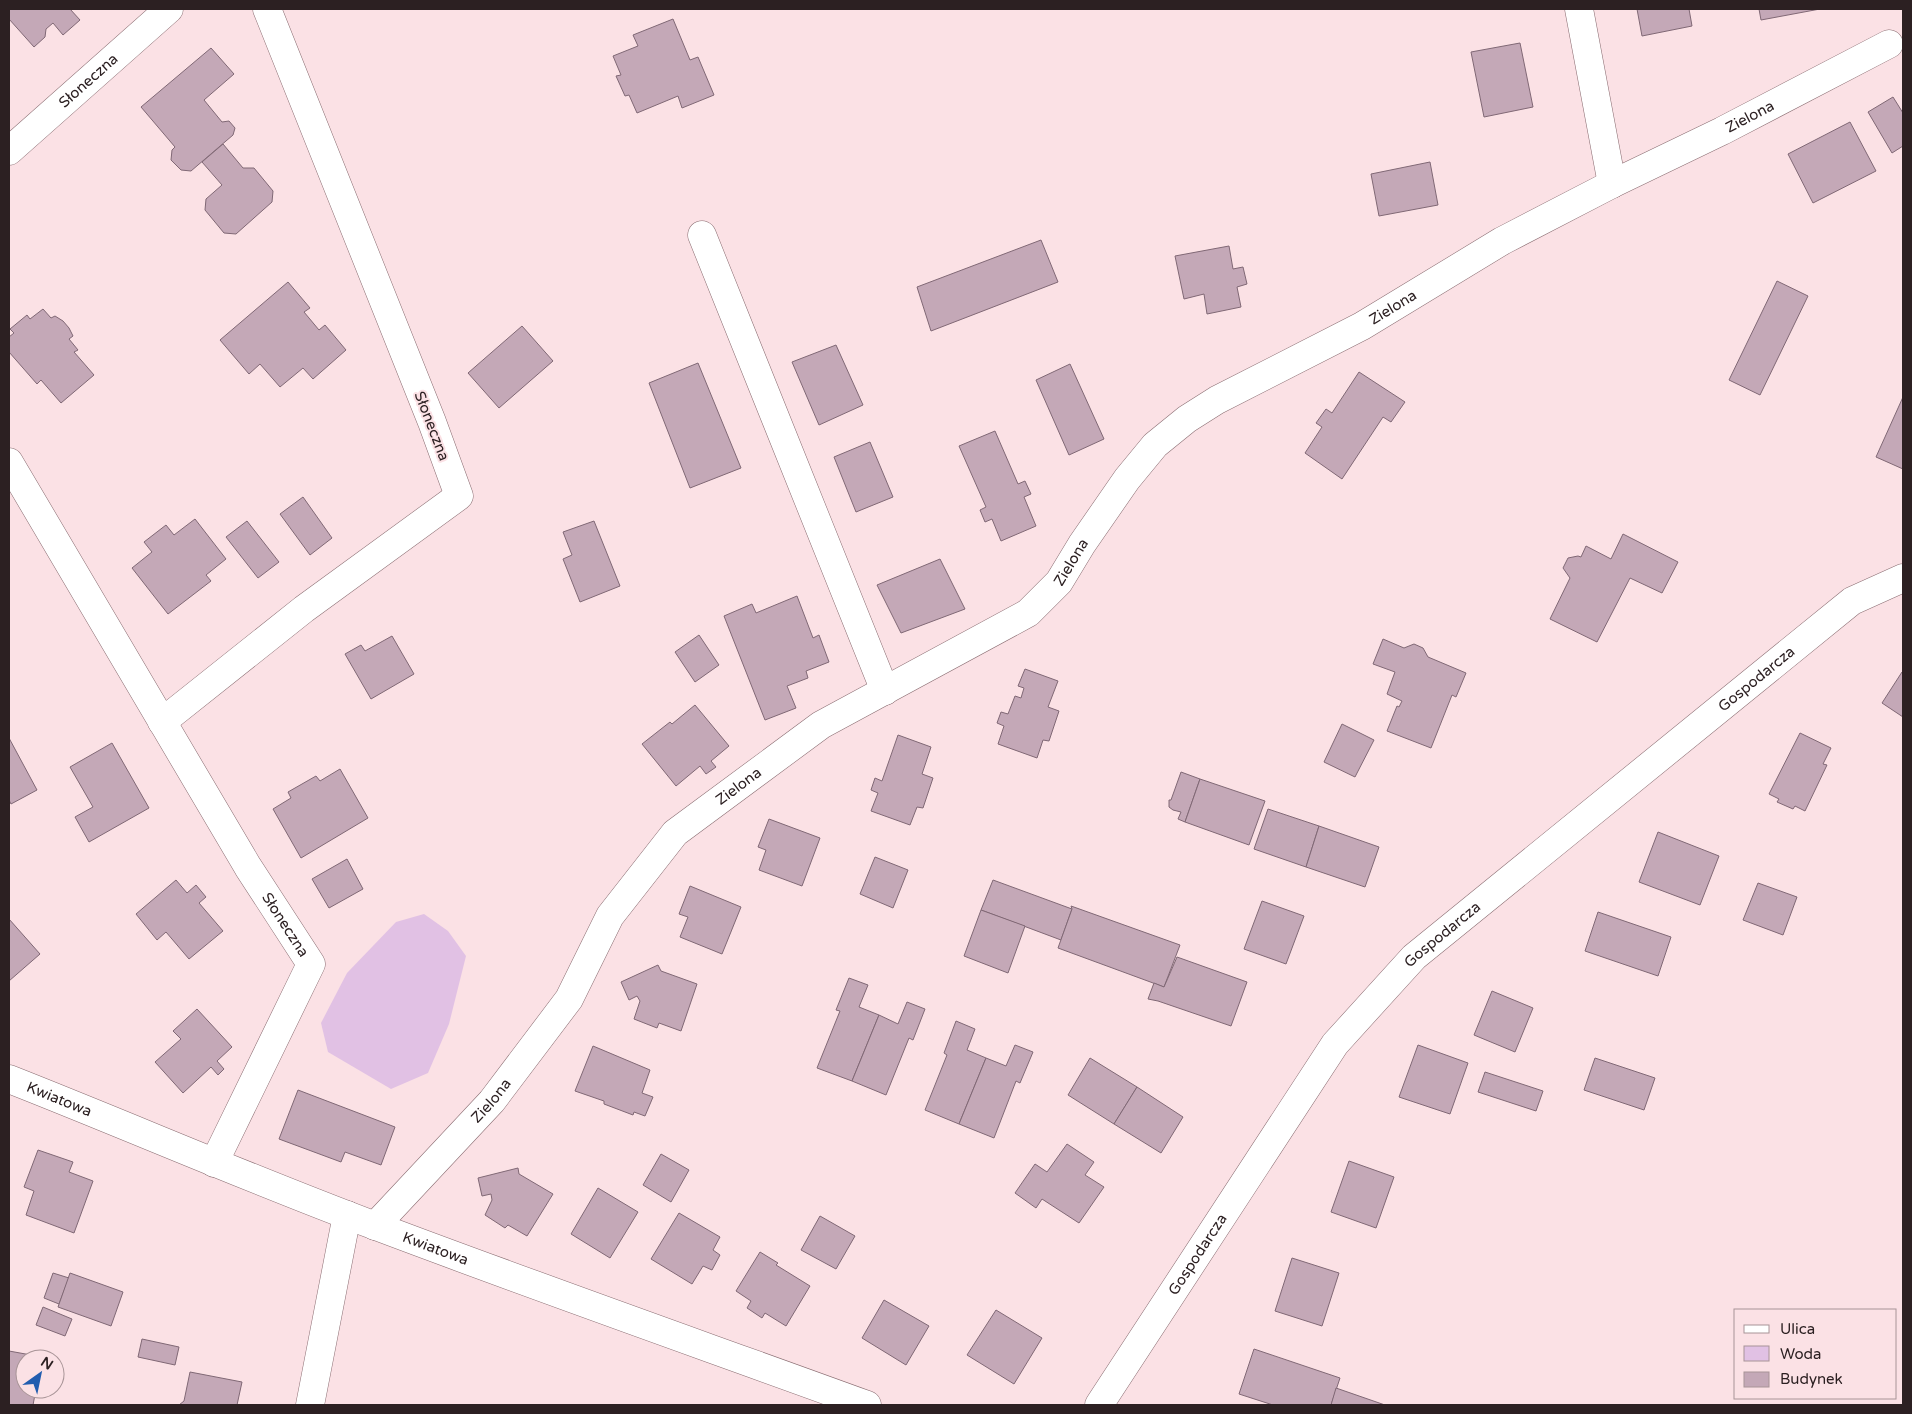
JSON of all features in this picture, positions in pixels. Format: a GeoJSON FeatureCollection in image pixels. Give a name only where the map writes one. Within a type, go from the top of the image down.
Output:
{"type":"FeatureCollection","features":[{"type":"Feature","properties":{"kind":"street","name":"Słoneczna"},"geometry":{"type":"LineString","coordinates":[[9,151],[169,9]]}},
{"type":"Feature","properties":{"kind":"street","name":"Słoneczna"},"geometry":{"type":"LineString","coordinates":[[162,722],[304,609],[459,496],[428,413],[267,9]]}},
{"type":"Feature","properties":{"kind":"street"},"geometry":{"type":"LineString","coordinates":[[1579,9],[1612,184]]}},
{"type":"Feature","properties":{"kind":"street","name":"Zielona"},"geometry":{"type":"LineString","coordinates":[[375,1226],[492,1101],[570,999],[610,916],[675,833],[821,725],[1028,612],[1059,582],[1087,537],[1132,472],[1154,445],[1187,419],[1217,400],[1362,326],[1502,241],[1612,184],[1722,131],[1888,44]]}},
{"type":"Feature","properties":{"kind":"street"},"geometry":{"type":"LineString","coordinates":[[702,235],[885,691]]}},
{"type":"Feature","properties":{"kind":"street","name":"Słoneczna"},"geometry":{"type":"LineString","coordinates":[[9,462],[248,867],[311,964],[214,1163]]}},
{"type":"Feature","properties":{"kind":"street","name":"Gospodarcza"},"geometry":{"type":"LineString","coordinates":[[1099,1405],[1335,1044],[1414,958],[1852,602],[1903,578]]}},
{"type":"Feature","properties":{"kind":"street","name":"Kwiatowa"},"geometry":{"type":"LineString","coordinates":[[9,1079],[214,1163],[375,1226],[867,1405]]}},
{"type":"Feature","properties":{"kind":"street"},"geometry":{"type":"LineString","coordinates":[[310,1405],[347,1215]]}},
{"type":"Feature","properties":{"kind":"water"},"geometry":{"type":"Polygon","coordinates":[[[424,914],[448,931],[466,956],[449,1024],[428,1073],[391,1089],[328,1052],[321,1023],[347,973],[396,922],[424,914]]]}},
{"type":"Feature","properties":{"kind":"building"},"geometry":{"type":"Polygon","coordinates":[[[9,9],[70,9],[80,20],[63,35],[53,23],[46,29],[45,37],[34,47],[9,19],[9,9]]]}},
{"type":"Feature","properties":{"kind":"building"},"geometry":{"type":"Polygon","coordinates":[[[1637,9],[1689,9],[1692,26],[1642,36],[1637,9]]]}},
{"type":"Feature","properties":{"kind":"building"},"geometry":{"type":"Polygon","coordinates":[[[1759,9],[1820,9],[1761,20],[1759,9]]]}},
{"type":"Feature","properties":{"kind":"building"},"geometry":{"type":"Polygon","coordinates":[[[673,19],[690,60],[698,57],[714,95],[682,108],[678,96],[637,113],[629,95],[625,96],[616,76],[621,75],[613,56],[638,46],[633,35],[673,19]]]}},
{"type":"Feature","properties":{"kind":"building"},"geometry":{"type":"Polygon","coordinates":[[[1520,43],[1533,107],[1484,117],[1471,52],[1520,43]]]}},
{"type":"Feature","properties":{"kind":"building"},"geometry":{"type":"Polygon","coordinates":[[[211,48],[234,74],[204,100],[222,122],[229,121],[235,128],[233,135],[191,171],[181,170],[171,160],[172,150],[175,147],[141,107],[211,48]]]}},
{"type":"Feature","properties":{"kind":"building"},"geometry":{"type":"Polygon","coordinates":[[[1893,97],[1903,113],[1903,146],[1892,153],[1868,112],[1893,97]]]}},
{"type":"Feature","properties":{"kind":"building"},"geometry":{"type":"Polygon","coordinates":[[[1850,122],[1876,171],[1813,203],[1788,154],[1850,122]]]}},
{"type":"Feature","properties":{"kind":"building"},"geometry":{"type":"Polygon","coordinates":[[[223,144],[243,168],[254,168],[273,191],[272,202],[236,234],[224,233],[205,210],[206,199],[222,185],[202,162],[223,144]]]}},
{"type":"Feature","properties":{"kind":"building"},"geometry":{"type":"Polygon","coordinates":[[[1430,162],[1438,205],[1379,216],[1371,174],[1430,162]]]}},
{"type":"Feature","properties":{"kind":"building"},"geometry":{"type":"Polygon","coordinates":[[[1041,240],[1058,282],[931,331],[917,287],[1041,240]]]}},
{"type":"Feature","properties":{"kind":"building"},"geometry":{"type":"Polygon","coordinates":[[[1229,246],[1233,269],[1243,267],[1247,284],[1237,287],[1241,307],[1207,314],[1204,294],[1184,299],[1175,256],[1229,246]]]}},
{"type":"Feature","properties":{"kind":"building"},"geometry":{"type":"Polygon","coordinates":[[[1777,281],[1808,296],[1760,395],[1729,380],[1777,281]]]}},
{"type":"Feature","properties":{"kind":"building"},"geometry":{"type":"Polygon","coordinates":[[[288,282],[310,308],[304,312],[319,330],[325,325],[346,350],[313,379],[303,368],[280,387],[260,364],[249,374],[220,340],[288,282]]]}},
{"type":"Feature","properties":{"kind":"building"},"geometry":{"type":"Polygon","coordinates":[[[43,309],[51,318],[55,316],[69,328],[73,336],[69,339],[78,350],[74,352],[94,375],[61,403],[41,380],[37,384],[9,352],[9,337],[14,333],[10,329],[27,315],[30,319],[43,309]]]}},
{"type":"Feature","properties":{"kind":"building"},"geometry":{"type":"Polygon","coordinates":[[[522,326],[553,361],[499,408],[468,373],[522,326]]]}},
{"type":"Feature","properties":{"kind":"building"},"geometry":{"type":"Polygon","coordinates":[[[836,345],[863,405],[819,425],[792,362],[836,345]]]}},
{"type":"Feature","properties":{"kind":"building"},"geometry":{"type":"Polygon","coordinates":[[[698,363],[741,468],[690,488],[649,383],[698,363]]]}},
{"type":"Feature","properties":{"kind":"building"},"geometry":{"type":"Polygon","coordinates":[[[1070,364],[1104,439],[1069,455],[1036,380],[1070,364]]]}},
{"type":"Feature","properties":{"kind":"building"},"geometry":{"type":"Polygon","coordinates":[[[1359,372],[1405,402],[1391,422],[1383,417],[1342,479],[1305,453],[1322,427],[1316,423],[1326,409],[1332,413],[1359,372]]]}},
{"type":"Feature","properties":{"kind":"building"},"geometry":{"type":"Polygon","coordinates":[[[1903,397],[1903,469],[1876,457],[1903,397]]]}},
{"type":"Feature","properties":{"kind":"building"},"geometry":{"type":"Polygon","coordinates":[[[995,431],[1018,484],[1025,481],[1031,494],[1024,497],[1036,526],[1001,541],[992,519],[985,522],[980,510],[986,507],[959,446],[995,431]]]}},
{"type":"Feature","properties":{"kind":"building"},"geometry":{"type":"Polygon","coordinates":[[[870,442],[893,497],[856,512],[834,457],[870,442]]]}},
{"type":"Feature","properties":{"kind":"building"},"geometry":{"type":"Polygon","coordinates":[[[303,497],[332,538],[310,555],[280,514],[303,497]]]}},
{"type":"Feature","properties":{"kind":"building"},"geometry":{"type":"Polygon","coordinates":[[[195,519],[226,559],[206,575],[211,581],[168,614],[132,568],[152,552],[144,542],[166,525],[174,535],[195,519]]]}},
{"type":"Feature","properties":{"kind":"building"},"geometry":{"type":"Polygon","coordinates":[[[247,521],[279,562],[258,578],[226,537],[247,521]]]}},
{"type":"Feature","properties":{"kind":"building"},"geometry":{"type":"Polygon","coordinates":[[[594,521],[620,586],[580,602],[563,559],[572,555],[563,532],[594,521]]]}},
{"type":"Feature","properties":{"kind":"building"},"geometry":{"type":"Polygon","coordinates":[[[1623,534],[1678,562],[1662,593],[1630,578],[1597,642],[1550,619],[1570,578],[1563,568],[1568,558],[1581,557],[1586,546],[1611,559],[1623,534]]]}},
{"type":"Feature","properties":{"kind":"building"},"geometry":{"type":"Polygon","coordinates":[[[940,559],[965,609],[901,633],[877,585],[940,559]]]}},
{"type":"Feature","properties":{"kind":"building"},"geometry":{"type":"Polygon","coordinates":[[[797,596],[813,638],[819,635],[829,662],[806,671],[808,678],[787,686],[796,708],[765,720],[724,616],[752,604],[756,613],[797,596]]]}},
{"type":"Feature","properties":{"kind":"building"},"geometry":{"type":"Polygon","coordinates":[[[699,635],[719,665],[695,682],[675,652],[699,635]]]}},
{"type":"Feature","properties":{"kind":"building"},"geometry":{"type":"Polygon","coordinates":[[[392,636],[414,674],[371,699],[345,654],[361,645],[365,651],[392,636]]]}},
{"type":"Feature","properties":{"kind":"building"},"geometry":{"type":"Polygon","coordinates":[[[1383,639],[1404,648],[1414,644],[1423,648],[1428,657],[1466,673],[1456,697],[1452,695],[1431,748],[1387,731],[1397,706],[1399,707],[1402,701],[1387,694],[1395,672],[1373,664],[1383,639]]]}},
{"type":"Feature","properties":{"kind":"building"},"geometry":{"type":"Polygon","coordinates":[[[1025,669],[1058,681],[1048,707],[1059,711],[1049,741],[1043,740],[1037,758],[998,744],[1004,726],[997,723],[1001,712],[1008,714],[1015,696],[1021,698],[1024,688],[1018,686],[1025,669]]]}},
{"type":"Feature","properties":{"kind":"building"},"geometry":{"type":"Polygon","coordinates":[[[1903,673],[1903,717],[1882,703],[1903,673]]]}},
{"type":"Feature","properties":{"kind":"building"},"geometry":{"type":"Polygon","coordinates":[[[695,705],[729,746],[711,761],[716,767],[706,774],[700,766],[676,786],[642,744],[670,722],[672,724],[695,705]]]}},
{"type":"Feature","properties":{"kind":"building"},"geometry":{"type":"Polygon","coordinates":[[[1342,724],[1374,740],[1355,777],[1324,762],[1342,724]]]}},
{"type":"Feature","properties":{"kind":"building"},"geometry":{"type":"Polygon","coordinates":[[[1800,733],[1831,748],[1823,764],[1827,765],[1805,811],[1795,806],[1793,809],[1777,802],[1779,799],[1769,794],[1800,733]]]}},
{"type":"Feature","properties":{"kind":"building"},"geometry":{"type":"Polygon","coordinates":[[[898,735],[931,747],[922,774],[933,778],[923,808],[917,807],[910,825],[871,811],[878,793],[871,790],[875,778],[882,781],[898,735]]]}},
{"type":"Feature","properties":{"kind":"building"},"geometry":{"type":"Polygon","coordinates":[[[9,738],[37,790],[11,804],[9,800],[9,738]]]}},
{"type":"Feature","properties":{"kind":"building"},"geometry":{"type":"Polygon","coordinates":[[[112,743],[149,808],[89,842],[75,817],[93,807],[70,767],[112,743]]]}},
{"type":"Feature","properties":{"kind":"building"},"geometry":{"type":"Polygon","coordinates":[[[340,769],[368,818],[301,858],[273,809],[291,798],[288,792],[316,776],[320,781],[340,769]]]}},
{"type":"Feature","properties":{"kind":"building"},"geometry":{"type":"Polygon","coordinates":[[[1181,772],[1200,779],[1185,822],[1178,819],[1181,812],[1169,807],[1169,800],[1171,800],[1181,772]]]}},
{"type":"Feature","properties":{"kind":"building"},"geometry":{"type":"Polygon","coordinates":[[[1200,779],[1265,801],[1249,845],[1185,822],[1200,779]]]}},
{"type":"Feature","properties":{"kind":"building"},"geometry":{"type":"Polygon","coordinates":[[[1268,809],[1319,826],[1306,867],[1254,849],[1268,809]]]}},
{"type":"Feature","properties":{"kind":"building"},"geometry":{"type":"Polygon","coordinates":[[[769,819],[820,838],[802,886],[759,870],[766,850],[758,847],[769,819]]]}},
{"type":"Feature","properties":{"kind":"building"},"geometry":{"type":"Polygon","coordinates":[[[1319,826],[1379,847],[1365,887],[1306,867],[1319,826]]]}},
{"type":"Feature","properties":{"kind":"building"},"geometry":{"type":"Polygon","coordinates":[[[1658,832],[1719,856],[1700,905],[1639,882],[1658,832]]]}},
{"type":"Feature","properties":{"kind":"building"},"geometry":{"type":"Polygon","coordinates":[[[875,857],[908,870],[893,908],[860,894],[875,857]]]}},
{"type":"Feature","properties":{"kind":"building"},"geometry":{"type":"Polygon","coordinates":[[[347,859],[363,889],[329,908],[312,879],[347,859]]]}},
{"type":"Feature","properties":{"kind":"building"},"geometry":{"type":"Polygon","coordinates":[[[176,880],[187,893],[196,885],[206,897],[199,903],[223,931],[189,959],[166,932],[157,940],[136,914],[176,880]]]}},
{"type":"Feature","properties":{"kind":"building"},"geometry":{"type":"Polygon","coordinates":[[[993,880],[1072,909],[1061,940],[981,910],[993,880]]]}},
{"type":"Feature","properties":{"kind":"building"},"geometry":{"type":"Polygon","coordinates":[[[1758,883],[1797,897],[1783,935],[1743,920],[1758,883]]]}},
{"type":"Feature","properties":{"kind":"building"},"geometry":{"type":"Polygon","coordinates":[[[690,886],[741,907],[722,954],[680,937],[688,917],[679,914],[690,886]]]}},
{"type":"Feature","properties":{"kind":"building"},"geometry":{"type":"Polygon","coordinates":[[[1262,901],[1304,916],[1286,964],[1244,949],[1262,901]]]}},
{"type":"Feature","properties":{"kind":"building"},"geometry":{"type":"Polygon","coordinates":[[[1071,906],[1180,945],[1164,987],[1058,948],[1072,909],[1071,906]]]}},
{"type":"Feature","properties":{"kind":"building"},"geometry":{"type":"Polygon","coordinates":[[[981,910],[1025,926],[1008,973],[964,956],[981,910]]]}},
{"type":"Feature","properties":{"kind":"building"},"geometry":{"type":"Polygon","coordinates":[[[1598,912],[1671,937],[1658,976],[1585,951],[1598,912]]]}},
{"type":"Feature","properties":{"kind":"building"},"geometry":{"type":"Polygon","coordinates":[[[9,919],[40,954],[9,981],[9,919]]]}},
{"type":"Feature","properties":{"kind":"building"},"geometry":{"type":"Polygon","coordinates":[[[1177,957],[1247,982],[1231,1026],[1148,999],[1154,983],[1164,987],[1177,957]]]}},
{"type":"Feature","properties":{"kind":"building"},"geometry":{"type":"Polygon","coordinates":[[[658,965],[661,971],[697,984],[681,1031],[659,1023],[657,1028],[634,1019],[640,1001],[637,996],[629,1000],[621,982],[658,965]]]}},
{"type":"Feature","properties":{"kind":"building"},"geometry":{"type":"Polygon","coordinates":[[[849,978],[868,985],[859,1007],[879,1015],[852,1081],[817,1068],[840,1011],[836,1010],[849,978]]]}},
{"type":"Feature","properties":{"kind":"building"},"geometry":{"type":"Polygon","coordinates":[[[1492,991],[1533,1008],[1515,1052],[1474,1035],[1492,991]]]}},
{"type":"Feature","properties":{"kind":"building"},"geometry":{"type":"Polygon","coordinates":[[[907,1002],[925,1009],[913,1040],[909,1038],[886,1095],[852,1081],[879,1015],[898,1024],[907,1002]]]}},
{"type":"Feature","properties":{"kind":"building"},"geometry":{"type":"Polygon","coordinates":[[[197,1009],[232,1047],[217,1061],[224,1069],[218,1075],[211,1067],[183,1093],[155,1062],[181,1039],[173,1031],[197,1009]]]}},
{"type":"Feature","properties":{"kind":"building"},"geometry":{"type":"Polygon","coordinates":[[[956,1021],[975,1029],[967,1050],[986,1058],[959,1124],[925,1110],[947,1055],[944,1053],[956,1021]]]}},
{"type":"Feature","properties":{"kind":"building"},"geometry":{"type":"Polygon","coordinates":[[[1015,1045],[1033,1052],[1020,1083],[1016,1081],[994,1138],[959,1124],[986,1058],[1006,1066],[1015,1045]]]}},
{"type":"Feature","properties":{"kind":"building"},"geometry":{"type":"Polygon","coordinates":[[[1418,1045],[1468,1063],[1450,1114],[1399,1097],[1418,1045]]]}},
{"type":"Feature","properties":{"kind":"building"},"geometry":{"type":"Polygon","coordinates":[[[593,1046],[650,1070],[642,1093],[653,1097],[645,1116],[634,1112],[633,1115],[604,1104],[604,1101],[575,1091],[593,1046]]]}},
{"type":"Feature","properties":{"kind":"building"},"geometry":{"type":"Polygon","coordinates":[[[1090,1058],[1137,1087],[1114,1124],[1068,1095],[1090,1058]]]}},
{"type":"Feature","properties":{"kind":"building"},"geometry":{"type":"Polygon","coordinates":[[[1595,1058],[1655,1078],[1644,1110],[1584,1090],[1595,1058]]]}},
{"type":"Feature","properties":{"kind":"building"},"geometry":{"type":"Polygon","coordinates":[[[1485,1072],[1543,1091],[1536,1111],[1478,1092],[1485,1072]]]}},
{"type":"Feature","properties":{"kind":"building"},"geometry":{"type":"Polygon","coordinates":[[[1137,1087],[1183,1117],[1161,1153],[1114,1124],[1137,1087]]]}},
{"type":"Feature","properties":{"kind":"building"},"geometry":{"type":"Polygon","coordinates":[[[298,1090],[395,1127],[381,1165],[345,1152],[341,1162],[279,1139],[298,1090]]]}},
{"type":"Feature","properties":{"kind":"building"},"geometry":{"type":"Polygon","coordinates":[[[1067,1144],[1094,1162],[1085,1175],[1104,1187],[1079,1223],[1042,1199],[1036,1208],[1015,1193],[1035,1164],[1047,1172],[1067,1144]]]}},
{"type":"Feature","properties":{"kind":"building"},"geometry":{"type":"Polygon","coordinates":[[[38,1150],[73,1162],[69,1172],[93,1181],[74,1233],[26,1215],[34,1191],[24,1187],[38,1150]]]}},
{"type":"Feature","properties":{"kind":"building"},"geometry":{"type":"Polygon","coordinates":[[[661,1154],[689,1170],[671,1202],[643,1185],[661,1154]]]}},
{"type":"Feature","properties":{"kind":"building"},"geometry":{"type":"Polygon","coordinates":[[[1349,1161],[1394,1177],[1376,1228],[1331,1212],[1349,1161]]]}},
{"type":"Feature","properties":{"kind":"building"},"geometry":{"type":"Polygon","coordinates":[[[518,1168],[519,1174],[553,1194],[527,1236],[508,1225],[505,1228],[485,1215],[492,1200],[491,1194],[482,1196],[478,1178],[518,1168]]]}},
{"type":"Feature","properties":{"kind":"building"},"geometry":{"type":"Polygon","coordinates":[[[598,1188],[638,1212],[610,1258],[571,1234],[598,1188]]]}},
{"type":"Feature","properties":{"kind":"building"},"geometry":{"type":"Polygon","coordinates":[[[679,1213],[720,1237],[713,1250],[720,1255],[712,1270],[703,1266],[692,1284],[651,1259],[679,1213]]]}},
{"type":"Feature","properties":{"kind":"building"},"geometry":{"type":"Polygon","coordinates":[[[820,1216],[855,1236],[836,1269],[801,1250],[820,1216]]]}},
{"type":"Feature","properties":{"kind":"building"},"geometry":{"type":"Polygon","coordinates":[[[760,1252],[778,1263],[776,1265],[810,1286],[786,1326],[765,1313],[762,1318],[747,1308],[751,1301],[736,1291],[760,1252]]]}},
{"type":"Feature","properties":{"kind":"building"},"geometry":{"type":"Polygon","coordinates":[[[1292,1258],[1339,1273],[1322,1326],[1275,1311],[1292,1258]]]}},
{"type":"Feature","properties":{"kind":"building"},"geometry":{"type":"Polygon","coordinates":[[[53,1273],[69,1278],[59,1304],[44,1298],[53,1273]]]}},
{"type":"Feature","properties":{"kind":"building"},"geometry":{"type":"Polygon","coordinates":[[[70,1273],[123,1292],[111,1326],[58,1307],[70,1273]]]}},
{"type":"Feature","properties":{"kind":"building"},"geometry":{"type":"Polygon","coordinates":[[[884,1300],[929,1326],[906,1365],[862,1338],[884,1300]]]}},
{"type":"Feature","properties":{"kind":"building"},"geometry":{"type":"Polygon","coordinates":[[[43,1307],[72,1319],[65,1336],[36,1325],[43,1307]]]}},
{"type":"Feature","properties":{"kind":"building"},"geometry":{"type":"Polygon","coordinates":[[[996,1310],[1042,1338],[1014,1384],[967,1355],[996,1310]]]}},
{"type":"Feature","properties":{"kind":"building"},"geometry":{"type":"Polygon","coordinates":[[[142,1339],[179,1347],[175,1365],[138,1357],[142,1339]]]}},
{"type":"Feature","properties":{"kind":"building"},"geometry":{"type":"Polygon","coordinates":[[[1254,1349],[1340,1378],[1331,1405],[1273,1405],[1239,1394],[1254,1349]]]}},
{"type":"Feature","properties":{"kind":"building"},"geometry":{"type":"Polygon","coordinates":[[[9,1351],[15,1352],[15,1399],[34,1399],[33,1405],[9,1405],[9,1351]]]}},
{"type":"Feature","properties":{"kind":"building"},"geometry":{"type":"Polygon","coordinates":[[[190,1372],[242,1382],[237,1405],[179,1405],[184,1401],[190,1372]]]}},
{"type":"Feature","properties":{"kind":"building"},"geometry":{"type":"Polygon","coordinates":[[[1336,1388],[1385,1405],[1331,1405],[1336,1388]]]}}]}
